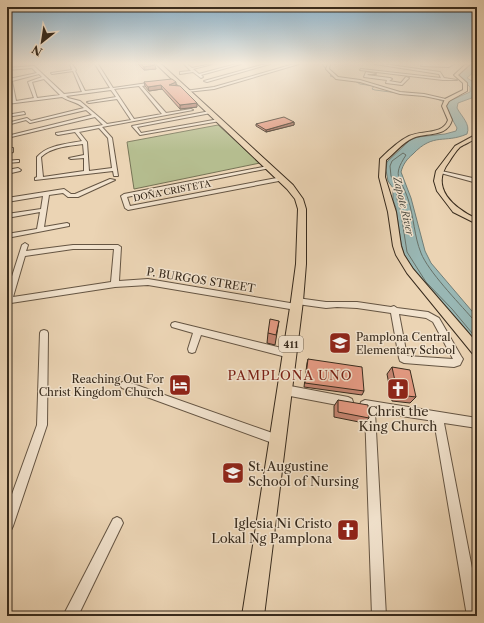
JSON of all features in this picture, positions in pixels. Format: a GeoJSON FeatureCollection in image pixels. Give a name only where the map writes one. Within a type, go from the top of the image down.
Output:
{"type":"FeatureCollection","features":[{"type":"Feature","properties":{"kind":"highway","name":"411"},"geometry":{"type":"LineString","coordinates":[[189,93],[296,193],[302,209],[301,264],[290,354],[253,616]]}},
{"type":"Feature","properties":{"kind":"main road"},"geometry":{"type":"LineString","coordinates":[[461,93],[447,101],[444,109],[450,120],[448,127],[442,131],[417,134],[408,139],[382,161],[382,177],[392,212],[397,246],[403,262],[430,297],[444,310],[477,351]]}},
{"type":"Feature","properties":{"kind":"main road"},"geometry":{"type":"LineString","coordinates":[[477,137],[457,147],[439,171],[437,181],[440,191],[460,213],[477,222]]}},
{"type":"Feature","properties":{"kind":"street"},"geometry":{"type":"LineString","coordinates":[[12,93],[14,102]]}},
{"type":"Feature","properties":{"kind":"street"},"geometry":{"type":"LineString","coordinates":[[34,93],[36,100]]}},
{"type":"Feature","properties":{"kind":"street"},"geometry":{"type":"LineString","coordinates":[[59,93],[67,100],[80,103],[106,125]]}},
{"type":"Feature","properties":{"kind":"street"},"geometry":{"type":"LineString","coordinates":[[7,103],[83,93]]}},
{"type":"Feature","properties":{"kind":"street"},"geometry":{"type":"LineString","coordinates":[[115,93],[133,120]]}},
{"type":"Feature","properties":{"kind":"street"},"geometry":{"type":"LineString","coordinates":[[147,93],[164,114]]}},
{"type":"Feature","properties":{"kind":"street"},"geometry":{"type":"LineString","coordinates":[[401,93],[424,95],[447,101]]}},
{"type":"Feature","properties":{"kind":"street"},"geometry":{"type":"LineString","coordinates":[[89,102],[118,98]]}},
{"type":"Feature","properties":{"kind":"street"},"geometry":{"type":"LineString","coordinates":[[66,105],[80,103]]}},
{"type":"Feature","properties":{"kind":"street"},"geometry":{"type":"LineString","coordinates":[[8,109],[14,115]]}},
{"type":"Feature","properties":{"kind":"street"},"geometry":{"type":"LineString","coordinates":[[7,124],[28,119],[30,122],[88,109]]}},
{"type":"Feature","properties":{"kind":"street"},"geometry":{"type":"LineString","coordinates":[[7,116],[24,113]]}},
{"type":"Feature","properties":{"kind":"street"},"geometry":{"type":"LineString","coordinates":[[58,134],[164,114],[211,113]]}},
{"type":"Feature","properties":{"kind":"street"},"geometry":{"type":"LineString","coordinates":[[211,113],[140,134],[134,126],[211,113]]}},
{"type":"Feature","properties":{"kind":"street"},"geometry":{"type":"LineString","coordinates":[[7,138],[96,116]]}},
{"type":"Feature","properties":{"kind":"street"},"geometry":{"type":"LineString","coordinates":[[99,126],[110,138],[116,175]]}},
{"type":"Feature","properties":{"kind":"street"},"geometry":{"type":"LineString","coordinates":[[75,130],[85,142],[87,172]]}},
{"type":"Feature","properties":{"kind":"street"},"geometry":{"type":"LineString","coordinates":[[85,142],[54,149],[41,154],[39,157],[38,179],[115,169]]}},
{"type":"Feature","properties":{"kind":"street"},"geometry":{"type":"LineString","coordinates":[[7,153],[12,152],[11,149]]}},
{"type":"Feature","properties":{"kind":"street"},"geometry":{"type":"LineString","coordinates":[[71,158],[86,156]]}},
{"type":"Feature","properties":{"kind":"street"},"geometry":{"type":"LineString","coordinates":[[7,162],[17,161]]}},
{"type":"Feature","properties":{"kind":"street","name":"DOÑA CRISTETA"},"geometry":{"type":"LineString","coordinates":[[268,167],[124,196],[128,208],[282,179]]}},
{"type":"Feature","properties":{"kind":"street"},"geometry":{"type":"LineString","coordinates":[[7,172],[18,170]]}},
{"type":"Feature","properties":{"kind":"street"},"geometry":{"type":"LineString","coordinates":[[439,171],[477,181]]}},
{"type":"Feature","properties":{"kind":"street"},"geometry":{"type":"LineString","coordinates":[[7,200],[64,191],[70,196],[76,196],[112,180]]}},
{"type":"Feature","properties":{"kind":"street"},"geometry":{"type":"LineString","coordinates":[[189,182],[196,195]]}},
{"type":"Feature","properties":{"kind":"street"},"geometry":{"type":"LineString","coordinates":[[40,230],[46,194]]}},
{"type":"Feature","properties":{"kind":"street"},"geometry":{"type":"LineString","coordinates":[[7,216],[44,210]]}},
{"type":"Feature","properties":{"kind":"street"},"geometry":{"type":"LineString","coordinates":[[7,236],[67,225]]}},
{"type":"Feature","properties":{"kind":"street"},"geometry":{"type":"LineString","coordinates":[[7,302],[25,245]]}},
{"type":"Feature","properties":{"kind":"street"},"geometry":{"type":"LineString","coordinates":[[22,254],[73,247],[118,247],[115,284]]}},
{"type":"Feature","properties":{"kind":"street","name":"P. BURGOS STREET"},"geometry":{"type":"LineString","coordinates":[[7,302],[115,284],[148,282],[296,304],[338,304],[394,310],[426,315],[435,319],[458,359],[457,362],[407,360],[403,358],[394,310]]}},
{"type":"Feature","properties":{"kind":"street"},"geometry":{"type":"LineString","coordinates":[[175,325],[290,354]]}},
{"type":"Feature","properties":{"kind":"street"},"geometry":{"type":"LineString","coordinates":[[192,349],[198,332]]}},
{"type":"Feature","properties":{"kind":"street"},"geometry":{"type":"LineString","coordinates":[[7,526],[42,425],[44,334]]}},
{"type":"Feature","properties":{"kind":"street"},"geometry":{"type":"LineString","coordinates":[[125,385],[278,440]]}},
{"type":"Feature","properties":{"kind":"street"},"geometry":{"type":"LineString","coordinates":[[285,390],[370,406],[477,423]]}},
{"type":"Feature","properties":{"kind":"street"},"geometry":{"type":"LineString","coordinates":[[370,406],[379,616]]}},
{"type":"Feature","properties":{"kind":"street"},"geometry":{"type":"LineString","coordinates":[[438,417],[474,616]]}},
{"type":"Feature","properties":{"kind":"street"},"geometry":{"type":"LineString","coordinates":[[70,616],[117,522]]}},
{"type":"Feature","properties":{"kind":"green space"},"geometry":{"type":"Polygon","coordinates":[[[218,125],[260,163],[134,189],[127,142],[218,125]]]}},
{"type":"Feature","properties":{"kind":"water","name":"Zapote River"},"geometry":{"type":"Polygon","coordinates":[[[468,93],[477,93],[477,96],[458,103],[457,108],[467,123],[467,134],[459,137],[433,141],[420,147],[404,164],[401,172],[411,198],[425,251],[431,263],[477,317],[477,345],[423,284],[404,254],[396,208],[393,200],[393,188],[388,181],[386,170],[387,162],[410,140],[418,137],[445,134],[456,131],[457,128],[445,106],[447,102],[468,93]]]}},
{"type":"Feature","properties":{"kind":"building"},"geometry":{"type":"Polygon","coordinates":[[[169,93],[187,93],[197,103],[180,105],[169,93]]]}},
{"type":"Feature","properties":{"kind":"building"},"geometry":{"type":"Polygon","coordinates":[[[284,117],[294,122],[266,130],[256,124],[284,117]]]}},
{"type":"Feature","properties":{"kind":"building"},"geometry":{"type":"Polygon","coordinates":[[[270,319],[279,321],[276,335],[268,333],[270,319]]]}},
{"type":"Feature","properties":{"kind":"building"},"geometry":{"type":"Polygon","coordinates":[[[308,359],[362,367],[364,391],[305,383],[308,359]]]}},
{"type":"Feature","properties":{"kind":"building"},"geometry":{"type":"Polygon","coordinates":[[[392,367],[410,370],[416,397],[398,395],[392,367]]]}},
{"type":"Feature","properties":{"kind":"building"},"geometry":{"type":"Polygon","coordinates":[[[338,400],[368,405],[369,418],[338,412],[338,400]]]}},
{"type":"Feature","properties":{"kind":"waterway"},"geometry":{"type":"LineString","coordinates":[[399,93],[414,95]]}},
{"type":"Feature","properties":{"kind":"waterway"},"geometry":{"type":"LineString","coordinates":[[434,98],[445,102]]}},
{"type":"Feature","properties":{"kind":"place","name":"Pamplona Central Elementary School"},"geometry":{"type":"Point","coordinates":[340,343]}},
{"type":"Feature","properties":{"kind":"place","name":"Reaching Out For Christ Kingdom Church"},"geometry":{"type":"Point","coordinates":[180,385]}},
{"type":"Feature","properties":{"kind":"place","name":"Christ the King Church"},"geometry":{"type":"Point","coordinates":[398,389]}},
{"type":"Feature","properties":{"kind":"place","name":"St. Augustine School of Nursing"},"geometry":{"type":"Point","coordinates":[233,473]}},
{"type":"Feature","properties":{"kind":"place","name":"Iglesia Ni Cristo Lokal Ng Pamplona"},"geometry":{"type":"Point","coordinates":[348,530]}},
{"type":"Feature","properties":{"kind":"district","name":"PAMPLONA UNO"},"geometry":{"type":"Point","coordinates":[290,375]}}]}
